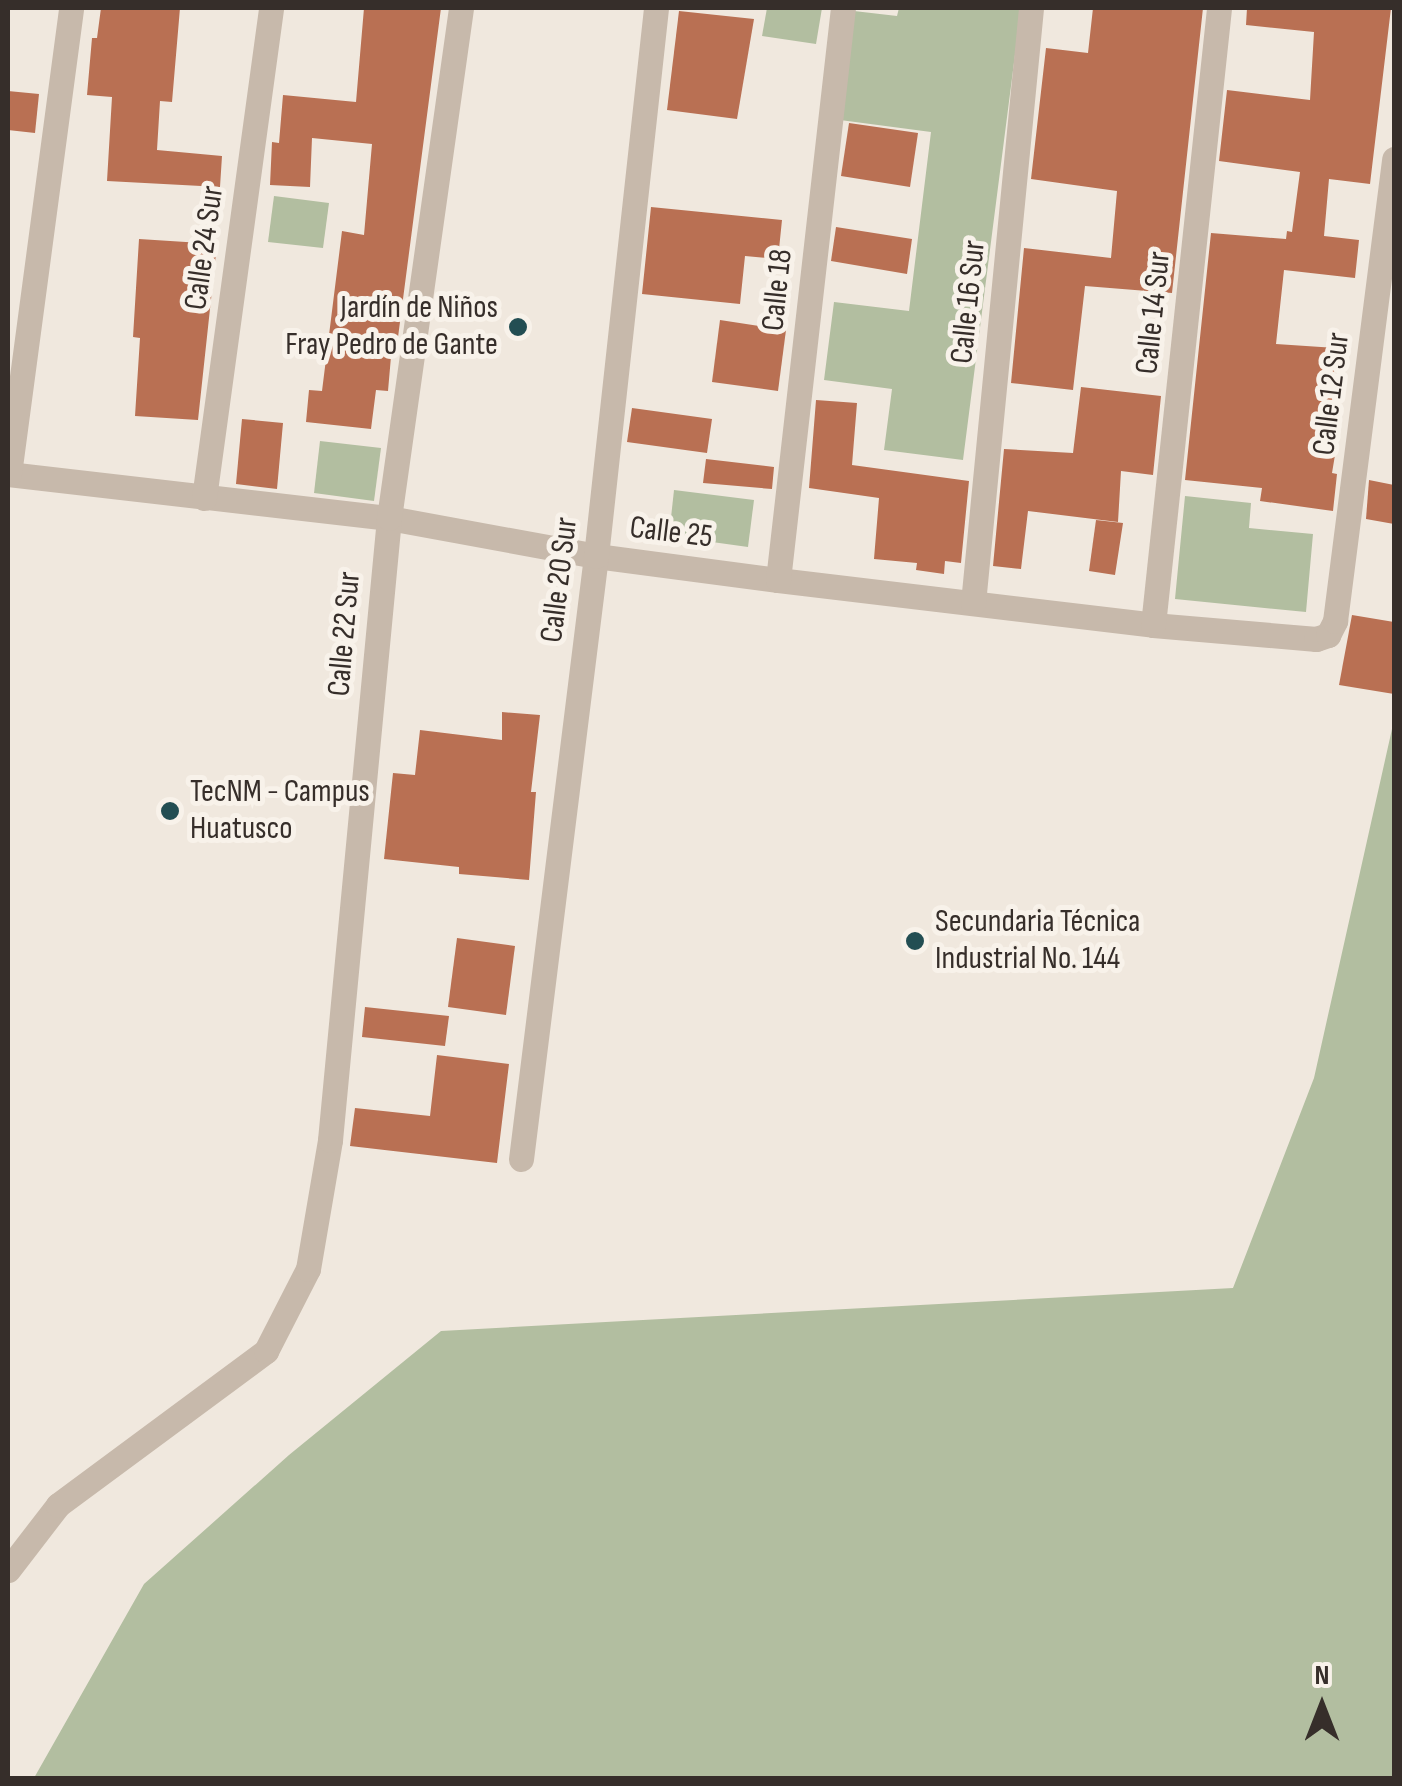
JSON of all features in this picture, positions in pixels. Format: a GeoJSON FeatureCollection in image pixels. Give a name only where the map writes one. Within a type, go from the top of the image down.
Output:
{"type":"FeatureCollection","features":[{"type":"Feature","properties":{"kind":"street"},"geometry":{"type":"LineString","coordinates":[[8,474],[71,8]]}},
{"type":"Feature","properties":{"kind":"street","name":"Calle 24 Sur"},"geometry":{"type":"LineString","coordinates":[[204,498],[270,8]]}},
{"type":"Feature","properties":{"kind":"street","name":"Calle 22 Sur"},"geometry":{"type":"LineString","coordinates":[[8,1570],[58,1504],[266,1352],[308,1269],[330,1140],[389,518],[461,8]]}},
{"type":"Feature","properties":{"kind":"street","name":"Calle 20 Sur"},"geometry":{"type":"LineString","coordinates":[[522,1159],[596,556],[656,8]]}},
{"type":"Feature","properties":{"kind":"street","name":"Calle 18"},"geometry":{"type":"LineString","coordinates":[[778,580],[842,8]]}},
{"type":"Feature","properties":{"kind":"street","name":"Calle 16 Sur"},"geometry":{"type":"LineString","coordinates":[[972,602],[1030,8]]}},
{"type":"Feature","properties":{"kind":"street","name":"Calle 14 Sur"},"geometry":{"type":"LineString","coordinates":[[1153,625],[1219,8]]}},
{"type":"Feature","properties":{"kind":"street","name":"Calle 12 Sur"},"geometry":{"type":"LineString","coordinates":[[1328,635],[1334,621],[1394,160]]}},
{"type":"Feature","properties":{"kind":"street","name":"Calle 25"},"geometry":{"type":"LineString","coordinates":[[8,474],[389,518],[596,556],[778,580],[1153,625],[1316,639],[1328,635]]}},
{"type":"Feature","properties":{"kind":"green space"},"geometry":{"type":"Polygon","coordinates":[[[767,8],[822,8],[816,44],[762,36],[767,8]]]}},
{"type":"Feature","properties":{"kind":"green space"},"geometry":{"type":"Polygon","coordinates":[[[899,8],[1021,8],[963,460],[884,450],[892,389],[824,380],[834,302],[909,311],[931,132],[840,120],[854,11],[897,16],[899,8]]]}},
{"type":"Feature","properties":{"kind":"green space"},"geometry":{"type":"Polygon","coordinates":[[[274,196],[329,203],[323,248],[268,242],[274,196]]]}},
{"type":"Feature","properties":{"kind":"green space"},"geometry":{"type":"Polygon","coordinates":[[[320,441],[381,448],[374,501],[314,493],[320,441]]]}},
{"type":"Feature","properties":{"kind":"green space"},"geometry":{"type":"Polygon","coordinates":[[[674,490],[754,500],[748,547],[669,536],[674,490]]]}},
{"type":"Feature","properties":{"kind":"green space"},"geometry":{"type":"Polygon","coordinates":[[[1185,496],[1251,503],[1249,528],[1313,534],[1306,612],[1175,599],[1185,496]]]}},
{"type":"Feature","properties":{"kind":"green space"},"geometry":{"type":"Polygon","coordinates":[[[1394,720],[1394,1778],[34,1778],[144,1584],[289,1455],[441,1331],[1233,1288],[1314,1078],[1394,720]]]}},
{"type":"Feature","properties":{"kind":"building"},"geometry":{"type":"Polygon","coordinates":[[[101,8],[180,8],[172,102],[160,101],[157,150],[222,156],[220,187],[107,181],[112,97],[87,95],[92,38],[97,38],[101,8]]]}},
{"type":"Feature","properties":{"kind":"building"},"geometry":{"type":"Polygon","coordinates":[[[364,8],[441,8],[397,345],[392,345],[388,391],[376,390],[371,429],[306,422],[309,390],[322,391],[342,231],[364,235],[372,144],[312,138],[310,187],[270,185],[272,142],[279,143],[283,95],[356,102],[364,8]]]}},
{"type":"Feature","properties":{"kind":"building"},"geometry":{"type":"Polygon","coordinates":[[[1093,8],[1203,8],[1172,293],[1085,286],[1073,390],[1011,383],[1024,248],[1111,258],[1117,191],[1031,179],[1046,48],[1088,53],[1093,8]]]}},
{"type":"Feature","properties":{"kind":"building"},"geometry":{"type":"Polygon","coordinates":[[[1247,8],[1391,8],[1370,184],[1329,179],[1324,236],[1359,240],[1355,278],[1284,270],[1276,344],[1336,348],[1328,448],[1336,449],[1333,511],[1260,501],[1262,488],[1185,480],[1211,233],[1286,239],[1287,231],[1292,232],[1300,172],[1219,161],[1227,90],[1310,100],[1314,32],[1246,25],[1247,8]]]}},
{"type":"Feature","properties":{"kind":"building"},"geometry":{"type":"Polygon","coordinates":[[[679,11],[754,19],[737,119],[667,110],[679,11]]]}},
{"type":"Feature","properties":{"kind":"building"},"geometry":{"type":"Polygon","coordinates":[[[8,91],[39,94],[35,133],[8,130],[8,91]]]}},
{"type":"Feature","properties":{"kind":"building"},"geometry":{"type":"Polygon","coordinates":[[[849,123],[918,133],[910,187],[841,176],[849,123]]]}},
{"type":"Feature","properties":{"kind":"building"},"geometry":{"type":"Polygon","coordinates":[[[651,207],[782,220],[778,259],[745,256],[740,304],[642,294],[651,207]]]}},
{"type":"Feature","properties":{"kind":"building"},"geometry":{"type":"Polygon","coordinates":[[[836,227],[912,239],[907,274],[831,261],[836,227]]]}},
{"type":"Feature","properties":{"kind":"building"},"geometry":{"type":"Polygon","coordinates":[[[139,239],[217,244],[198,420],[135,416],[140,338],[133,337],[139,239]]]}},
{"type":"Feature","properties":{"kind":"building"},"geometry":{"type":"Polygon","coordinates":[[[720,320],[786,330],[778,391],[712,382],[720,320]]]}},
{"type":"Feature","properties":{"kind":"building"},"geometry":{"type":"Polygon","coordinates":[[[1081,387],[1161,396],[1153,475],[1121,471],[1118,522],[1028,511],[1021,569],[993,566],[1004,449],[1073,453],[1081,387]]]}},
{"type":"Feature","properties":{"kind":"building"},"geometry":{"type":"Polygon","coordinates":[[[816,400],[857,403],[852,465],[969,481],[961,563],[945,561],[944,574],[916,570],[917,563],[874,559],[879,498],[809,488],[816,400]]]}},
{"type":"Feature","properties":{"kind":"building"},"geometry":{"type":"Polygon","coordinates":[[[632,408],[712,419],[707,453],[627,442],[632,408]]]}},
{"type":"Feature","properties":{"kind":"building"},"geometry":{"type":"Polygon","coordinates":[[[242,419],[283,423],[277,489],[236,484],[242,419]]]}},
{"type":"Feature","properties":{"kind":"building"},"geometry":{"type":"Polygon","coordinates":[[[706,459],[774,467],[772,489],[703,483],[706,459]]]}},
{"type":"Feature","properties":{"kind":"building"},"geometry":{"type":"Polygon","coordinates":[[[1369,480],[1394,485],[1394,524],[1366,519],[1369,480]]]}},
{"type":"Feature","properties":{"kind":"building"},"geometry":{"type":"Polygon","coordinates":[[[1096,520],[1123,523],[1115,575],[1089,571],[1096,520]]]}},
{"type":"Feature","properties":{"kind":"building"},"geometry":{"type":"Polygon","coordinates":[[[1352,615],[1394,622],[1394,694],[1339,685],[1352,615]]]}},
{"type":"Feature","properties":{"kind":"building"},"geometry":{"type":"Polygon","coordinates":[[[502,712],[540,715],[531,792],[536,792],[529,880],[459,874],[459,867],[384,859],[393,773],[415,775],[420,730],[502,740],[502,712]]]}},
{"type":"Feature","properties":{"kind":"building"},"geometry":{"type":"Polygon","coordinates":[[[457,938],[515,946],[506,1015],[448,1007],[457,938]]]}},
{"type":"Feature","properties":{"kind":"building"},"geometry":{"type":"Polygon","coordinates":[[[365,1007],[449,1016],[445,1046],[362,1037],[365,1007]]]}},
{"type":"Feature","properties":{"kind":"building"},"geometry":{"type":"Polygon","coordinates":[[[437,1055],[509,1064],[497,1163],[350,1146],[355,1108],[430,1116],[437,1055]]]}},
{"type":"Feature","properties":{"kind":"place","name":"Jardín de Niños Fray Pedro de Gante"},"geometry":{"type":"Point","coordinates":[518,327]}},
{"type":"Feature","properties":{"kind":"place","name":"TecNM - Campus Huatusco"},"geometry":{"type":"Point","coordinates":[170,811]}},
{"type":"Feature","properties":{"kind":"place","name":"Secundaria Técnica Industrial No. 144"},"geometry":{"type":"Point","coordinates":[915,941]}}]}
